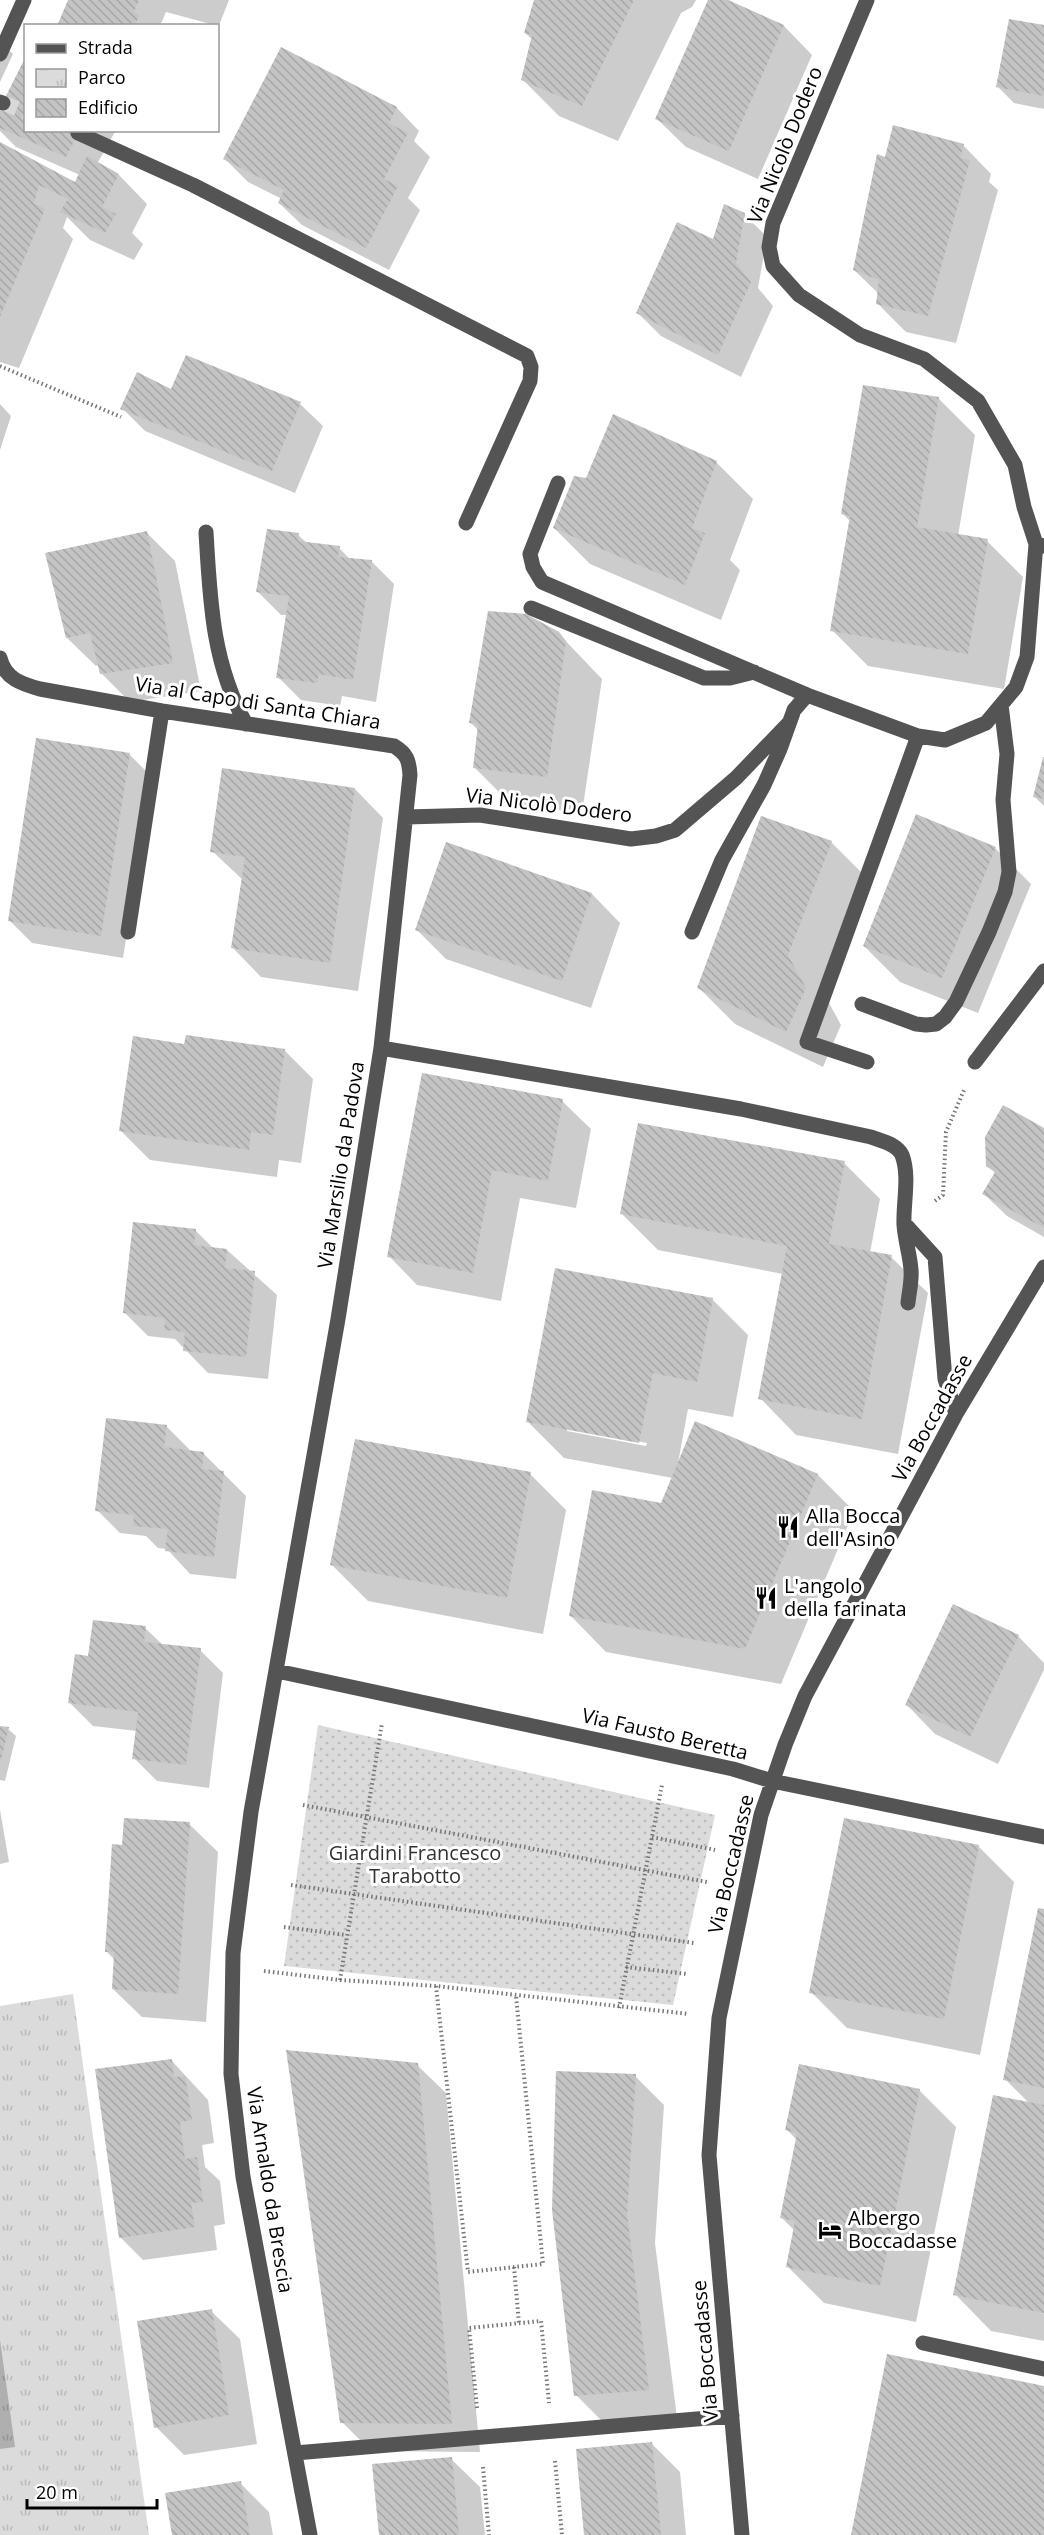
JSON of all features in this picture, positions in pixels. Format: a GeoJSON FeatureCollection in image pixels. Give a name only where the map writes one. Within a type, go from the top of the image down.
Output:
{"type":"FeatureCollection","features":[{"type":"Feature","properties":{"kind":"street"},"geometry":{"type":"LineString","coordinates":[[0,54],[24,0]]}},
{"type":"Feature","properties":{"kind":"street","name":"Via Nicolò Dodero"},"geometry":{"type":"LineString","coordinates":[[558,483],[530,554],[533,567],[542,582],[807,695],[918,736],[945,740],[986,723],[1016,687],[1027,657],[1040,545],[1024,507],[1016,465],[978,401],[924,359],[860,335],[799,295],[773,266],[769,247],[773,223],[867,0]]}},
{"type":"Feature","properties":{"kind":"street"},"geometry":{"type":"LineString","coordinates":[[78,133],[193,185],[527,357],[531,367],[530,381],[466,523]]}},
{"type":"Feature","properties":{"kind":"street"},"geometry":{"type":"LineString","coordinates":[[206,532],[209,590],[219,656],[232,699],[246,724]]}},
{"type":"Feature","properties":{"kind":"street"},"geometry":{"type":"LineString","coordinates":[[531,608],[704,678],[729,678],[754,672]]}},
{"type":"Feature","properties":{"kind":"street","name":"Via al Capo di Santa Chiara"},"geometry":{"type":"LineString","coordinates":[[0,658],[8,675],[21,684],[162,711],[394,746],[403,751],[409,760],[405,817],[381,1048]]}},
{"type":"Feature","properties":{"kind":"street","name":"Via Nicolò Dodero"},"geometry":{"type":"LineString","coordinates":[[692,932],[722,860],[768,776],[794,710],[807,695]]}},
{"type":"Feature","properties":{"kind":"street"},"geometry":{"type":"LineString","coordinates":[[862,1004],[916,1024],[936,1024],[945,1017],[956,1002],[989,932],[1005,892],[1009,872],[1003,800],[1007,754],[1001,705]]}},
{"type":"Feature","properties":{"kind":"street"},"geometry":{"type":"LineString","coordinates":[[128,932],[162,711]]}},
{"type":"Feature","properties":{"kind":"street","name":"Via Nicolò Dodero"},"geometry":{"type":"LineString","coordinates":[[405,817],[480,814],[631,839],[656,836],[675,830],[684,823],[736,778],[788,724]]}},
{"type":"Feature","properties":{"kind":"street"},"geometry":{"type":"LineString","coordinates":[[867,1062],[807,1042],[918,736]]}},
{"type":"Feature","properties":{"kind":"street"},"geometry":{"type":"LineString","coordinates":[[975,1062],[1044,971]]}},
{"type":"Feature","properties":{"kind":"street","name":"Via Marsilio da Padova"},"geometry":{"type":"LineString","coordinates":[[277,1671],[338,1319],[381,1048],[741,1109],[871,1137],[896,1147],[902,1155],[905,1175],[904,1223],[906,1250],[911,1270],[908,1303]]}},
{"type":"Feature","properties":{"kind":"street"},"geometry":{"type":"LineString","coordinates":[[904,1223],[935,1257],[945,1379],[956,1414]]}},
{"type":"Feature","properties":{"kind":"street","name":"Via Boccadasse"},"geometry":{"type":"LineString","coordinates":[[742,2535],[709,2155],[719,2018],[761,1815],[805,1696],[956,1414],[1044,1267]]}},
{"type":"Feature","properties":{"kind":"street","name":"Via Fausto Beretta"},"geometry":{"type":"LineString","coordinates":[[277,1671],[733,1769],[772,1781],[1044,1837]]}},
{"type":"Feature","properties":{"kind":"street","name":"Via Arnaldo da Brescia"},"geometry":{"type":"LineString","coordinates":[[277,1671],[251,1812],[233,1953],[231,2074],[243,2177],[310,2535]]}},
{"type":"Feature","properties":{"kind":"street"},"geometry":{"type":"LineString","coordinates":[[923,2343],[1044,2369]]}},
{"type":"Feature","properties":{"kind":"street"},"geometry":{"type":"LineString","coordinates":[[295,2453],[732,2416]]}},
{"type":"Feature","properties":{"kind":"path"},"geometry":{"type":"LineString","coordinates":[[0,366],[121,417]]}},
{"type":"Feature","properties":{"kind":"path"},"geometry":{"type":"LineString","coordinates":[[904,1223],[943,1195],[946,1132],[975,1062]]}},
{"type":"Feature","properties":{"kind":"path"},"geometry":{"type":"LineString","coordinates":[[340,1980],[388,1694]]}},
{"type":"Feature","properties":{"kind":"path"},"geometry":{"type":"LineString","coordinates":[[619,2008],[668,1755]]}},
{"type":"Feature","properties":{"kind":"path"},"geometry":{"type":"LineString","coordinates":[[303,1805],[707,1882]]}},
{"type":"Feature","properties":{"kind":"path"},"geometry":{"type":"LineString","coordinates":[[651,1837],[715,1850]]}},
{"type":"Feature","properties":{"kind":"path"},"geometry":{"type":"LineString","coordinates":[[291,1885],[694,1943]]}},
{"type":"Feature","properties":{"kind":"path"},"geometry":{"type":"LineString","coordinates":[[284,1927],[346,1935]]}},
{"type":"Feature","properties":{"kind":"path"},"geometry":{"type":"LineString","coordinates":[[233,1967],[340,1980],[436,1986],[719,2018]]}},
{"type":"Feature","properties":{"kind":"path"},"geometry":{"type":"LineString","coordinates":[[626,1967],[687,1974]]}},
{"type":"Feature","properties":{"kind":"path"},"geometry":{"type":"LineString","coordinates":[[436,1986],[468,2272],[543,2264],[516,1996]]}},
{"type":"Feature","properties":{"kind":"path"},"geometry":{"type":"LineString","coordinates":[[514,2267],[519,2323]]}},
{"type":"Feature","properties":{"kind":"path"},"geometry":{"type":"LineString","coordinates":[[489,2535],[469,2328],[541,2321],[562,2535]]}},
{"type":"Feature","properties":{"kind":"green space","name":"Giardini Francesco Tarabotto"},"geometry":{"type":"Polygon","coordinates":[[[318,1725],[715,1815],[673,2005],[284,1966],[318,1725]]]}},
{"type":"Feature","properties":{"kind":"green space"},"geometry":{"type":"Polygon","coordinates":[[[73,1994],[149,2535],[0,2535],[0,2006],[73,1994]]]}},
{"type":"Feature","properties":{"kind":"building"},"geometry":{"type":"Polygon","coordinates":[[[68,0],[139,0],[134,12],[139,15],[136,24],[58,24],[68,0]]]}},
{"type":"Feature","properties":{"kind":"building"},"geometry":{"type":"Polygon","coordinates":[[[534,0],[634,0],[582,106],[521,80],[532,35],[524,33],[534,0]]]}},
{"type":"Feature","properties":{"kind":"building"},"geometry":{"type":"Polygon","coordinates":[[[708,0],[728,0],[784,25],[729,151],[655,119],[708,0]]]}},
{"type":"Feature","properties":{"kind":"building"},"geometry":{"type":"Polygon","coordinates":[[[1009,19],[1044,25],[1044,96],[996,87],[1009,19]]]}},
{"type":"Feature","properties":{"kind":"building"},"geometry":{"type":"Polygon","coordinates":[[[281,47],[397,107],[389,123],[408,133],[384,179],[398,186],[366,248],[278,203],[284,190],[223,159],[281,47]]]}},
{"type":"Feature","properties":{"kind":"building"},"geometry":{"type":"Polygon","coordinates":[[[24,60],[24,132],[79,132],[66,157],[0,128],[0,108],[24,60]]]}},
{"type":"Feature","properties":{"kind":"building"},"geometry":{"type":"Polygon","coordinates":[[[893,125],[964,144],[960,158],[970,160],[928,316],[876,304],[879,280],[853,270],[877,154],[885,157],[893,125]]]}},
{"type":"Feature","properties":{"kind":"building"},"geometry":{"type":"Polygon","coordinates":[[[0,142],[75,182],[87,156],[119,174],[102,207],[116,214],[105,233],[60,212],[68,199],[39,185],[34,203],[45,209],[0,317],[0,142]]]}},
{"type":"Feature","properties":{"kind":"building"},"geometry":{"type":"Polygon","coordinates":[[[724,204],[745,213],[736,263],[751,282],[718,355],[636,313],[677,222],[713,239],[724,204]]]}},
{"type":"Feature","properties":{"kind":"building"},"geometry":{"type":"Polygon","coordinates":[[[186,355],[301,402],[272,471],[120,409],[137,372],[171,389],[186,355]]]}},
{"type":"Feature","properties":{"kind":"building"},"geometry":{"type":"Polygon","coordinates":[[[863,385],[939,397],[917,527],[988,539],[968,654],[830,631],[850,516],[841,514],[863,385]]]}},
{"type":"Feature","properties":{"kind":"building"},"geometry":{"type":"Polygon","coordinates":[[[613,414],[717,461],[692,528],[705,533],[685,585],[553,528],[574,476],[586,478],[613,414]]]}},
{"type":"Feature","properties":{"kind":"building"},"geometry":{"type":"Polygon","coordinates":[[[267,529],[299,533],[298,541],[340,546],[338,557],[372,560],[353,680],[319,674],[317,683],[276,678],[289,596],[256,592],[267,529]]]}},
{"type":"Feature","properties":{"kind":"building"},"geometry":{"type":"Polygon","coordinates":[[[147,531],[173,663],[100,674],[90,633],[66,638],[45,553],[147,531]]]}},
{"type":"Feature","properties":{"kind":"building"},"geometry":{"type":"Polygon","coordinates":[[[488,611],[526,614],[559,632],[566,641],[547,777],[473,768],[478,724],[469,723],[488,611]]]}},
{"type":"Feature","properties":{"kind":"building"},"geometry":{"type":"Polygon","coordinates":[[[36,738],[130,753],[101,936],[8,921],[36,738]]]}},
{"type":"Feature","properties":{"kind":"building"},"geometry":{"type":"Polygon","coordinates":[[[1044,757],[1044,799],[1033,797],[1044,757]]]}},
{"type":"Feature","properties":{"kind":"building"},"geometry":{"type":"Polygon","coordinates":[[[222,768],[355,788],[330,963],[231,948],[245,857],[210,852],[222,768]]]}},
{"type":"Feature","properties":{"kind":"building"},"geometry":{"type":"Polygon","coordinates":[[[916,814],[996,847],[942,978],[863,946],[916,814]]]}},
{"type":"Feature","properties":{"kind":"building"},"geometry":{"type":"Polygon","coordinates":[[[761,816],[832,841],[788,955],[806,988],[786,1032],[697,988],[761,816]]]}},
{"type":"Feature","properties":{"kind":"building"},"geometry":{"type":"Polygon","coordinates":[[[446,842],[592,893],[562,981],[415,930],[446,842]]]}},
{"type":"Feature","properties":{"kind":"building"},"geometry":{"type":"Polygon","coordinates":[[[186,1035],[285,1049],[273,1135],[251,1132],[249,1150],[119,1131],[133,1036],[184,1044],[186,1035]]]}},
{"type":"Feature","properties":{"kind":"building"},"geometry":{"type":"Polygon","coordinates":[[[422,1073],[563,1099],[548,1181],[492,1170],[473,1273],[387,1257],[422,1073]]]}},
{"type":"Feature","properties":{"kind":"building"},"geometry":{"type":"Polygon","coordinates":[[[1003,1105],[1044,1128],[1044,1228],[982,1194],[995,1172],[986,1166],[985,1137],[1003,1105]]]}},
{"type":"Feature","properties":{"kind":"building"},"geometry":{"type":"Polygon","coordinates":[[[638,1123],[845,1161],[829,1244],[892,1255],[862,1419],[758,1399],[787,1246],[620,1214],[638,1123]]]}},
{"type":"Feature","properties":{"kind":"building"},"geometry":{"type":"Polygon","coordinates":[[[133,1222],[196,1229],[194,1245],[227,1249],[225,1268],[255,1271],[246,1357],[183,1351],[185,1332],[164,1330],[165,1318],[123,1313],[133,1222]]]}},
{"type":"Feature","properties":{"kind":"building"},"geometry":{"type":"Polygon","coordinates":[[[555,1268],[713,1298],[697,1382],[653,1373],[639,1443],[526,1422],[555,1268]]]}},
{"type":"Feature","properties":{"kind":"building"},"geometry":{"type":"Polygon","coordinates":[[[106,1418],[167,1425],[164,1447],[204,1452],[202,1469],[224,1471],[214,1557],[165,1551],[168,1529],[133,1526],[134,1515],[95,1511],[106,1418]]]}},
{"type":"Feature","properties":{"kind":"building"},"geometry":{"type":"Polygon","coordinates":[[[695,1421],[818,1474],[745,1649],[569,1616],[592,1490],[661,1503],[695,1421]]]}},
{"type":"Feature","properties":{"kind":"building"},"geometry":{"type":"Polygon","coordinates":[[[355,1439],[531,1472],[507,1598],[330,1565],[355,1439]]]}},
{"type":"Feature","properties":{"kind":"building"},"geometry":{"type":"Polygon","coordinates":[[[953,1604],[1019,1635],[970,1737],[905,1705],[953,1604]]]}},
{"type":"Feature","properties":{"kind":"building"},"geometry":{"type":"Polygon","coordinates":[[[93,1620],[146,1626],[144,1642],[201,1648],[186,1765],[132,1759],[138,1712],[68,1703],[75,1654],[88,1656],[93,1620]]]}},
{"type":"Feature","properties":{"kind":"building"},"geometry":{"type":"Polygon","coordinates":[[[0,1726],[9,1727],[1,1760],[0,1760],[0,1726]]]}},
{"type":"Feature","properties":{"kind":"building"},"geometry":{"type":"Polygon","coordinates":[[[124,1818],[190,1822],[178,1994],[112,1989],[114,1952],[105,1952],[112,1844],[122,1845],[124,1818]]]}},
{"type":"Feature","properties":{"kind":"building"},"geometry":{"type":"Polygon","coordinates":[[[844,1818],[979,1845],[944,2019],[809,1993],[844,1818]]]}},
{"type":"Feature","properties":{"kind":"building"},"geometry":{"type":"Polygon","coordinates":[[[1038,1908],[1044,1909],[1044,2088],[1003,2080],[1038,1908]]]}},
{"type":"Feature","properties":{"kind":"building"},"geometry":{"type":"Polygon","coordinates":[[[286,2050],[418,2063],[452,2424],[340,2423],[286,2050]]]}},
{"type":"Feature","properties":{"kind":"building"},"geometry":{"type":"Polygon","coordinates":[[[172,2059],[174,2077],[185,2076],[192,2120],[180,2122],[185,2159],[197,2157],[203,2202],[191,2203],[195,2227],[119,2238],[95,2069],[172,2059]]]}},
{"type":"Feature","properties":{"kind":"building"},"geometry":{"type":"Polygon","coordinates":[[[799,2064],[920,2089],[880,2286],[786,2267],[795,2221],[780,2218],[797,2133],[785,2130],[799,2064]]]}},
{"type":"Feature","properties":{"kind":"building"},"geometry":{"type":"Polygon","coordinates":[[[556,2071],[636,2074],[627,2214],[649,2390],[574,2396],[552,2210],[556,2071]]]}},
{"type":"Feature","properties":{"kind":"building"},"geometry":{"type":"Polygon","coordinates":[[[993,2095],[1044,2105],[1044,2313],[953,2295],[993,2095]]]}},
{"type":"Feature","properties":{"kind":"building"},"geometry":{"type":"Polygon","coordinates":[[[212,2309],[229,2415],[154,2428],[137,2321],[212,2309]]]}},
{"type":"Feature","properties":{"kind":"building"},"geometry":{"type":"Polygon","coordinates":[[[887,2354],[1044,2386],[1044,2535],[851,2535],[887,2354]]]}},
{"type":"Feature","properties":{"kind":"building"},"geometry":{"type":"Polygon","coordinates":[[[652,2442],[661,2535],[584,2535],[576,2449],[652,2442]]]}},
{"type":"Feature","properties":{"kind":"building"},"geometry":{"type":"Polygon","coordinates":[[[452,2457],[459,2535],[379,2535],[372,2464],[452,2457]]]}},
{"type":"Feature","properties":{"kind":"building"},"geometry":{"type":"Polygon","coordinates":[[[241,2481],[250,2535],[172,2535],[165,2493],[241,2481]]]}},
{"type":"Feature","properties":{"kind":"tunnel"},"geometry":{"type":"LineString","coordinates":[[3,103],[24,111]]}},
{"type":"Feature","properties":{"kind":"place","name":"Alla Bocca dell'Asino"},"geometry":{"type":"Point","coordinates":[788,1527]}},
{"type":"Feature","properties":{"kind":"place","name":"L'angolo della farinata"},"geometry":{"type":"Point","coordinates":[766,1598]}},
{"type":"Feature","properties":{"kind":"place","name":"Albergo Boccadasse"},"geometry":{"type":"Point","coordinates":[830,2230]}}]}
